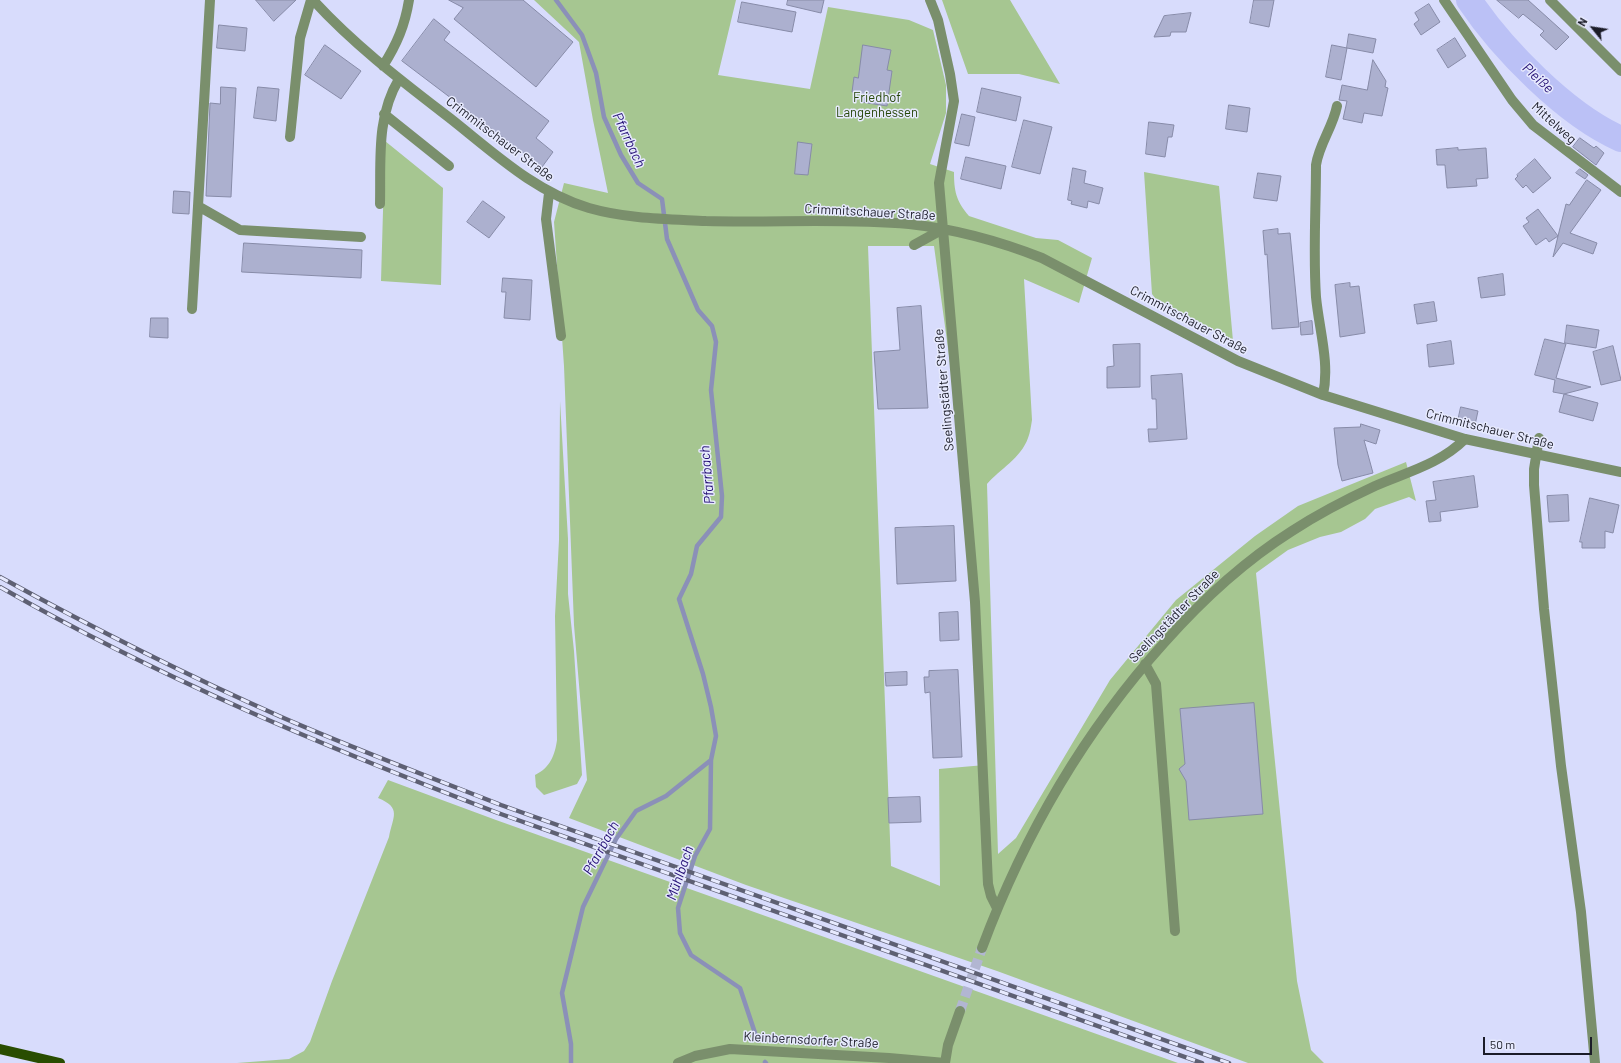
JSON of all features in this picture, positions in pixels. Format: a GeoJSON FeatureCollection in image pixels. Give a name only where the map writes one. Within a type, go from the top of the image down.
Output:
{"type":"FeatureCollection","features":[{"type":"Feature","properties":{"kind":"main road"},"geometry":{"type":"LineString","coordinates":[[0,1049],[60,1063]]}},
{"type":"Feature","properties":{"kind":"street"},"geometry":{"type":"LineString","coordinates":[[192,309],[210,0]]}},
{"type":"Feature","properties":{"kind":"street"},"geometry":{"type":"LineString","coordinates":[[290,136],[300,38],[312,0]]}},
{"type":"Feature","properties":{"kind":"street","name":"Crimmitschauer Straße"},"geometry":{"type":"LineString","coordinates":[[312,0],[346,35],[383,66],[528,180],[549,193],[590,208],[622,215],[686,220],[864,222],[908,224],[943,229],[1010,245],[1042,258],[1238,360],[1323,395],[1465,439],[1621,472]]}},
{"type":"Feature","properties":{"kind":"street"},"geometry":{"type":"LineString","coordinates":[[383,66],[396,46],[404,27],[409,0]]}},
{"type":"Feature","properties":{"kind":"street","name":"Seelingstädter Straße"},"geometry":{"type":"LineString","coordinates":[[930,0],[938,20],[950,74],[954,101],[939,183],[975,602],[988,884],[991,896],[997,908]]}},
{"type":"Feature","properties":{"kind":"street","name":"Mittelweg"},"geometry":{"type":"LineString","coordinates":[[1444,0],[1512,100],[1533,125],[1621,192]]}},
{"type":"Feature","properties":{"kind":"street"},"geometry":{"type":"LineString","coordinates":[[1550,0],[1621,71]]}},
{"type":"Feature","properties":{"kind":"street"},"geometry":{"type":"LineString","coordinates":[[380,204],[381,130],[390,94],[399,79]]}},
{"type":"Feature","properties":{"kind":"street"},"geometry":{"type":"LineString","coordinates":[[1323,395],[1325,372],[1316,298],[1314,244],[1316,165],[1318,155],[1335,118],[1337,106]]}},
{"type":"Feature","properties":{"kind":"street"},"geometry":{"type":"LineString","coordinates":[[384,114],[449,166]]}},
{"type":"Feature","properties":{"kind":"street"},"geometry":{"type":"LineString","coordinates":[[549,193],[546,219],[561,336]]}},
{"type":"Feature","properties":{"kind":"street"},"geometry":{"type":"LineString","coordinates":[[198,206],[240,230],[361,237]]}},
{"type":"Feature","properties":{"kind":"street"},"geometry":{"type":"LineString","coordinates":[[914,245],[943,229]]}},
{"type":"Feature","properties":{"kind":"street"},"geometry":{"type":"LineString","coordinates":[[1539,438],[1534,485],[1544,609],[1561,766],[1581,912],[1595,1063]]}},
{"type":"Feature","properties":{"kind":"street","name":"Seelingstädter Straße"},"geometry":{"type":"LineString","coordinates":[[982,948],[997,908],[1037,822],[1061,779],[1113,703],[1145,664],[1220,585],[1256,555],[1335,506],[1385,482],[1440,459],[1453,451],[1465,439]]}},
{"type":"Feature","properties":{"kind":"street"},"geometry":{"type":"LineString","coordinates":[[1145,664],[1156,684],[1175,931]]}},
{"type":"Feature","properties":{"kind":"street"},"geometry":{"type":"LineString","coordinates":[[945,1063],[948,1045],[960,1011]]}},
{"type":"Feature","properties":{"kind":"street","name":"Kleinbernsdorfer Straße"},"geometry":{"type":"LineString","coordinates":[[678,1063],[695,1056],[730,1049],[889,1058],[945,1063]]}},
{"type":"Feature","properties":{"kind":"green space","name":"Friedhof Langenhessen"},"geometry":{"type":"Polygon","coordinates":[[[534,0],[736,0],[718,75],[810,89],[828,7],[909,20],[933,30],[946,85],[946,113],[930,164],[954,172],[957,196],[961,205],[969,216],[1036,238],[1058,240],[1092,258],[1079,303],[1024,279],[1032,420],[1031,427],[1025,445],[1020,452],[987,484],[998,854],[1016,838],[1110,680],[1176,600],[1255,536],[1298,506],[1406,462],[1416,501],[1409,497],[1375,509],[1365,519],[1341,532],[1320,537],[1288,550],[1256,573],[1297,981],[1311,1050],[1324,1063],[1248,1063],[997,971],[746,885],[569,818],[587,780],[574,625],[564,366],[554,222],[564,183],[608,193],[579,42],[534,0]],[[868,246],[891,866],[940,886],[939,769],[985,765],[967,487],[934,246],[868,246]]]}},
{"type":"Feature","properties":{"kind":"green space"},"geometry":{"type":"Polygon","coordinates":[[[942,0],[1010,0],[1060,84],[1019,74],[968,74],[942,0]]]}},
{"type":"Feature","properties":{"kind":"green space"},"geometry":{"type":"Polygon","coordinates":[[[385,141],[443,188],[441,285],[381,281],[385,141]]]}},
{"type":"Feature","properties":{"kind":"green space"},"geometry":{"type":"Polygon","coordinates":[[[1144,172],[1219,186],[1233,341],[1155,298],[1152,294],[1144,172]]]}},
{"type":"Feature","properties":{"kind":"green space"},"geometry":{"type":"Polygon","coordinates":[[[560,401],[568,539],[568,594],[574,651],[582,775],[577,784],[544,795],[536,787],[535,775],[548,765],[555,751],[557,740],[555,616],[559,540],[560,401]]]}},
{"type":"Feature","properties":{"kind":"green space"},"geometry":{"type":"Polygon","coordinates":[[[388,780],[496,820],[1178,1063],[237,1063],[289,1059],[304,1051],[310,1042],[332,981],[389,837],[394,818],[393,809],[386,802],[378,798],[388,780]]]}},
{"type":"Feature","properties":{"kind":"building"},"geometry":{"type":"Polygon","coordinates":[[[256,0],[296,0],[274,21],[256,0]]]}},
{"type":"Feature","properties":{"kind":"building"},"geometry":{"type":"Polygon","coordinates":[[[449,0],[523,0],[573,42],[536,87],[454,19],[463,8],[449,0]]]}},
{"type":"Feature","properties":{"kind":"building"},"geometry":{"type":"Polygon","coordinates":[[[788,0],[824,0],[821,13],[787,5],[788,0]]]}},
{"type":"Feature","properties":{"kind":"building"},"geometry":{"type":"Polygon","coordinates":[[[1254,0],[1274,0],[1269,27],[1250,23],[1254,0]]]}},
{"type":"Feature","properties":{"kind":"building"},"geometry":{"type":"Polygon","coordinates":[[[1497,0],[1528,0],[1569,37],[1556,50],[1540,35],[1544,31],[1523,14],[1519,18],[1497,0]]]}},
{"type":"Feature","properties":{"kind":"building"},"geometry":{"type":"Polygon","coordinates":[[[742,2],[796,12],[792,32],[738,22],[742,2]]]}},
{"type":"Feature","properties":{"kind":"building"},"geometry":{"type":"Polygon","coordinates":[[[1429,4],[1440,22],[1421,35],[1414,24],[1419,20],[1415,13],[1429,4]]]}},
{"type":"Feature","properties":{"kind":"building"},"geometry":{"type":"Polygon","coordinates":[[[1191,13],[1186,32],[1171,32],[1170,36],[1154,37],[1164,16],[1191,13]]]}},
{"type":"Feature","properties":{"kind":"building"},"geometry":{"type":"Polygon","coordinates":[[[434,19],[450,32],[444,40],[549,121],[536,138],[553,152],[542,167],[402,61],[434,19]]]}},
{"type":"Feature","properties":{"kind":"building"},"geometry":{"type":"Polygon","coordinates":[[[219,25],[247,28],[245,51],[217,48],[219,25]]]}},
{"type":"Feature","properties":{"kind":"building"},"geometry":{"type":"Polygon","coordinates":[[[1349,34],[1376,39],[1373,53],[1347,48],[1349,34]]]}},
{"type":"Feature","properties":{"kind":"building"},"geometry":{"type":"Polygon","coordinates":[[[1455,38],[1466,56],[1448,68],[1437,50],[1455,38]]]}},
{"type":"Feature","properties":{"kind":"building"},"geometry":{"type":"Polygon","coordinates":[[[325,45],[361,71],[341,99],[305,75],[325,45]]]}},
{"type":"Feature","properties":{"kind":"building"},"geometry":{"type":"Polygon","coordinates":[[[863,45],[891,50],[887,70],[892,71],[887,106],[861,102],[862,94],[852,92],[854,77],[858,78],[863,45]]]}},
{"type":"Feature","properties":{"kind":"building"},"geometry":{"type":"Polygon","coordinates":[[[1332,45],[1347,48],[1341,80],[1326,77],[1332,45]]]}},
{"type":"Feature","properties":{"kind":"building"},"geometry":{"type":"Polygon","coordinates":[[[1373,60],[1386,81],[1385,87],[1388,88],[1382,116],[1364,113],[1362,123],[1343,119],[1347,101],[1339,100],[1342,85],[1367,90],[1373,60]]]}},
{"type":"Feature","properties":{"kind":"building"},"geometry":{"type":"Polygon","coordinates":[[[221,87],[236,88],[231,197],[206,196],[210,103],[220,104],[221,87]]]}},
{"type":"Feature","properties":{"kind":"building"},"geometry":{"type":"Polygon","coordinates":[[[258,87],[279,89],[276,121],[254,118],[258,87]]]}},
{"type":"Feature","properties":{"kind":"building"},"geometry":{"type":"Polygon","coordinates":[[[982,88],[1021,97],[1016,121],[977,112],[982,88]]]}},
{"type":"Feature","properties":{"kind":"building"},"geometry":{"type":"Polygon","coordinates":[[[1229,105],[1250,108],[1247,132],[1226,129],[1229,105]]]}},
{"type":"Feature","properties":{"kind":"building"},"geometry":{"type":"Polygon","coordinates":[[[962,114],[975,117],[969,146],[955,143],[962,114]]]}},
{"type":"Feature","properties":{"kind":"building"},"geometry":{"type":"Polygon","coordinates":[[[1024,120],[1052,127],[1040,174],[1012,167],[1024,120]]]}},
{"type":"Feature","properties":{"kind":"building"},"geometry":{"type":"Polygon","coordinates":[[[1149,122],[1174,125],[1172,137],[1168,137],[1165,157],[1146,154],[1149,122]]]}},
{"type":"Feature","properties":{"kind":"building"},"geometry":{"type":"Polygon","coordinates":[[[1580,138],[1594,148],[1596,146],[1604,153],[1596,165],[1573,147],[1580,138]]]}},
{"type":"Feature","properties":{"kind":"building"},"geometry":{"type":"Polygon","coordinates":[[[798,142],[812,144],[808,175],[795,174],[798,142]]]}},
{"type":"Feature","properties":{"kind":"building"},"geometry":{"type":"Polygon","coordinates":[[[1458,148],[1458,150],[1486,148],[1488,178],[1476,179],[1477,186],[1447,188],[1445,165],[1437,165],[1436,150],[1458,148]]]}},
{"type":"Feature","properties":{"kind":"building"},"geometry":{"type":"Polygon","coordinates":[[[966,157],[1006,166],[1001,189],[961,179],[966,157]]]}},
{"type":"Feature","properties":{"kind":"building"},"geometry":{"type":"Polygon","coordinates":[[[1535,159],[1551,178],[1533,193],[1526,185],[1523,188],[1515,179],[1518,176],[1517,175],[1535,159]]]}},
{"type":"Feature","properties":{"kind":"building"},"geometry":{"type":"Polygon","coordinates":[[[1073,168],[1086,171],[1084,183],[1103,188],[1099,204],[1088,201],[1087,208],[1071,204],[1072,201],[1068,200],[1073,168]]]}},
{"type":"Feature","properties":{"kind":"building"},"geometry":{"type":"Polygon","coordinates":[[[1580,169],[1588,175],[1585,179],[1576,173],[1580,169]]]}},
{"type":"Feature","properties":{"kind":"building"},"geometry":{"type":"Polygon","coordinates":[[[1258,173],[1281,176],[1277,201],[1254,198],[1258,173]]]}},
{"type":"Feature","properties":{"kind":"building"},"geometry":{"type":"Polygon","coordinates":[[[1587,180],[1601,190],[1570,233],[1597,243],[1593,254],[1563,243],[1553,257],[1566,204],[1569,205],[1587,180]]]}},
{"type":"Feature","properties":{"kind":"building"},"geometry":{"type":"Polygon","coordinates":[[[174,191],[190,192],[189,214],[173,213],[174,191]]]}},
{"type":"Feature","properties":{"kind":"building"},"geometry":{"type":"Polygon","coordinates":[[[483,201],[505,217],[489,238],[467,222],[483,201]]]}},
{"type":"Feature","properties":{"kind":"building"},"geometry":{"type":"Polygon","coordinates":[[[1538,209],[1558,236],[1549,242],[1546,238],[1536,245],[1523,226],[1529,222],[1526,218],[1538,209]]]}},
{"type":"Feature","properties":{"kind":"building"},"geometry":{"type":"Polygon","coordinates":[[[1278,229],[1278,234],[1290,233],[1299,327],[1272,329],[1267,254],[1265,255],[1263,231],[1278,229]]]}},
{"type":"Feature","properties":{"kind":"building"},"geometry":{"type":"Polygon","coordinates":[[[244,243],[362,250],[361,278],[242,272],[244,243]]]}},
{"type":"Feature","properties":{"kind":"building"},"geometry":{"type":"Polygon","coordinates":[[[1503,274],[1505,295],[1481,298],[1478,278],[1503,274]]]}},
{"type":"Feature","properties":{"kind":"building"},"geometry":{"type":"Polygon","coordinates":[[[503,278],[532,280],[530,320],[504,318],[506,292],[502,292],[503,278]]]}},
{"type":"Feature","properties":{"kind":"building"},"geometry":{"type":"Polygon","coordinates":[[[1350,283],[1350,287],[1359,286],[1365,333],[1340,337],[1335,285],[1350,283]]]}},
{"type":"Feature","properties":{"kind":"building"},"geometry":{"type":"Polygon","coordinates":[[[1434,302],[1437,321],[1417,324],[1414,305],[1434,302]]]}},
{"type":"Feature","properties":{"kind":"building"},"geometry":{"type":"Polygon","coordinates":[[[921,306],[928,408],[878,409],[874,352],[900,350],[897,308],[921,306]]]}},
{"type":"Feature","properties":{"kind":"building"},"geometry":{"type":"Polygon","coordinates":[[[151,318],[168,318],[168,338],[150,337],[151,318]]]}},
{"type":"Feature","properties":{"kind":"building"},"geometry":{"type":"Polygon","coordinates":[[[1312,321],[1313,334],[1301,335],[1300,323],[1312,321]]]}},
{"type":"Feature","properties":{"kind":"building"},"geometry":{"type":"Polygon","coordinates":[[[1567,325],[1599,330],[1596,348],[1565,343],[1567,325]]]}},
{"type":"Feature","properties":{"kind":"building"},"geometry":{"type":"Polygon","coordinates":[[[1545,339],[1566,344],[1556,378],[1591,387],[1564,394],[1553,392],[1555,380],[1535,375],[1545,339]]]}},
{"type":"Feature","properties":{"kind":"building"},"geometry":{"type":"Polygon","coordinates":[[[1451,341],[1454,364],[1429,367],[1427,345],[1451,341]]]}},
{"type":"Feature","properties":{"kind":"building"},"geometry":{"type":"Polygon","coordinates":[[[1140,344],[1140,387],[1107,388],[1107,367],[1114,366],[1113,345],[1140,344]]]}},
{"type":"Feature","properties":{"kind":"building"},"geometry":{"type":"Polygon","coordinates":[[[1613,346],[1621,380],[1601,385],[1593,352],[1613,346]]]}},
{"type":"Feature","properties":{"kind":"building"},"geometry":{"type":"Polygon","coordinates":[[[1182,374],[1187,439],[1149,442],[1148,429],[1157,429],[1156,399],[1152,399],[1151,376],[1182,374]]]}},
{"type":"Feature","properties":{"kind":"building"},"geometry":{"type":"Polygon","coordinates":[[[1564,394],[1598,403],[1593,421],[1559,412],[1564,394]]]}},
{"type":"Feature","properties":{"kind":"building"},"geometry":{"type":"Polygon","coordinates":[[[1461,407],[1478,411],[1475,425],[1458,421],[1461,407]]]}},
{"type":"Feature","properties":{"kind":"building"},"geometry":{"type":"Polygon","coordinates":[[[1361,424],[1380,430],[1376,444],[1364,440],[1373,473],[1342,481],[1338,465],[1334,428],[1360,427],[1361,424]]]}},
{"type":"Feature","properties":{"kind":"building"},"geometry":{"type":"Polygon","coordinates":[[[1474,476],[1478,507],[1440,512],[1441,521],[1429,522],[1426,501],[1436,500],[1433,482],[1474,476]]]}},
{"type":"Feature","properties":{"kind":"building"},"geometry":{"type":"Polygon","coordinates":[[[1568,495],[1569,521],[1549,522],[1547,496],[1568,495]]]}},
{"type":"Feature","properties":{"kind":"building"},"geometry":{"type":"Polygon","coordinates":[[[1590,498],[1619,505],[1613,533],[1605,531],[1605,548],[1582,548],[1582,542],[1580,542],[1590,498]]]}},
{"type":"Feature","properties":{"kind":"building"},"geometry":{"type":"Polygon","coordinates":[[[954,526],[956,581],[897,584],[895,528],[954,526]]]}},
{"type":"Feature","properties":{"kind":"building"},"geometry":{"type":"Polygon","coordinates":[[[958,612],[959,640],[940,641],[939,613],[958,612]]]}},
{"type":"Feature","properties":{"kind":"building"},"geometry":{"type":"Polygon","coordinates":[[[958,670],[962,757],[933,758],[930,692],[925,693],[924,677],[929,677],[929,671],[958,670]]]}},
{"type":"Feature","properties":{"kind":"building"},"geometry":{"type":"Polygon","coordinates":[[[907,672],[907,685],[886,686],[885,673],[907,672]]]}},
{"type":"Feature","properties":{"kind":"building"},"geometry":{"type":"Polygon","coordinates":[[[1254,703],[1263,814],[1189,820],[1186,781],[1179,769],[1185,764],[1180,709],[1254,703]]]}},
{"type":"Feature","properties":{"kind":"building"},"geometry":{"type":"Polygon","coordinates":[[[920,797],[921,822],[889,823],[888,798],[920,797]]]}},
{"type":"Feature","properties":{"kind":"waterway","name":"Pfarrbach"},"geometry":{"type":"LineString","coordinates":[[556,0],[582,35],[596,73],[604,117],[621,155],[638,183],[662,199],[667,239],[698,310],[712,326],[716,342],[711,390],[722,496],[721,517],[697,546],[691,574],[679,599],[703,674],[711,707],[716,736],[711,760],[666,796],[636,811],[616,839],[583,907],[562,993],[571,1044],[571,1063]]}},
{"type":"Feature","properties":{"kind":"waterway","name":"Pleiße"},"geometry":{"type":"LineString","coordinates":[[1469,0],[1499,39],[1537,79],[1579,114],[1600,128],[1621,139]]}},
{"type":"Feature","properties":{"kind":"waterway","name":"Mühlbach"},"geometry":{"type":"LineString","coordinates":[[711,760],[710,829],[695,856],[678,908],[680,933],[691,955],[740,988],[756,1036]]}},
{"type":"Feature","properties":{"kind":"tunnel"},"geometry":{"type":"LineString","coordinates":[[960,1011],[982,948]]}},
{"type":"Feature","properties":{"kind":"railway"},"geometry":{"type":"LineString","coordinates":[[0,577],[103,632],[208,684],[306,728],[390,762],[501,805],[1229,1063]]}},
{"type":"Feature","properties":{"kind":"railway"},"geometry":{"type":"LineString","coordinates":[[0,587],[121,652],[245,710],[434,788],[498,813],[1202,1063]]}}]}
